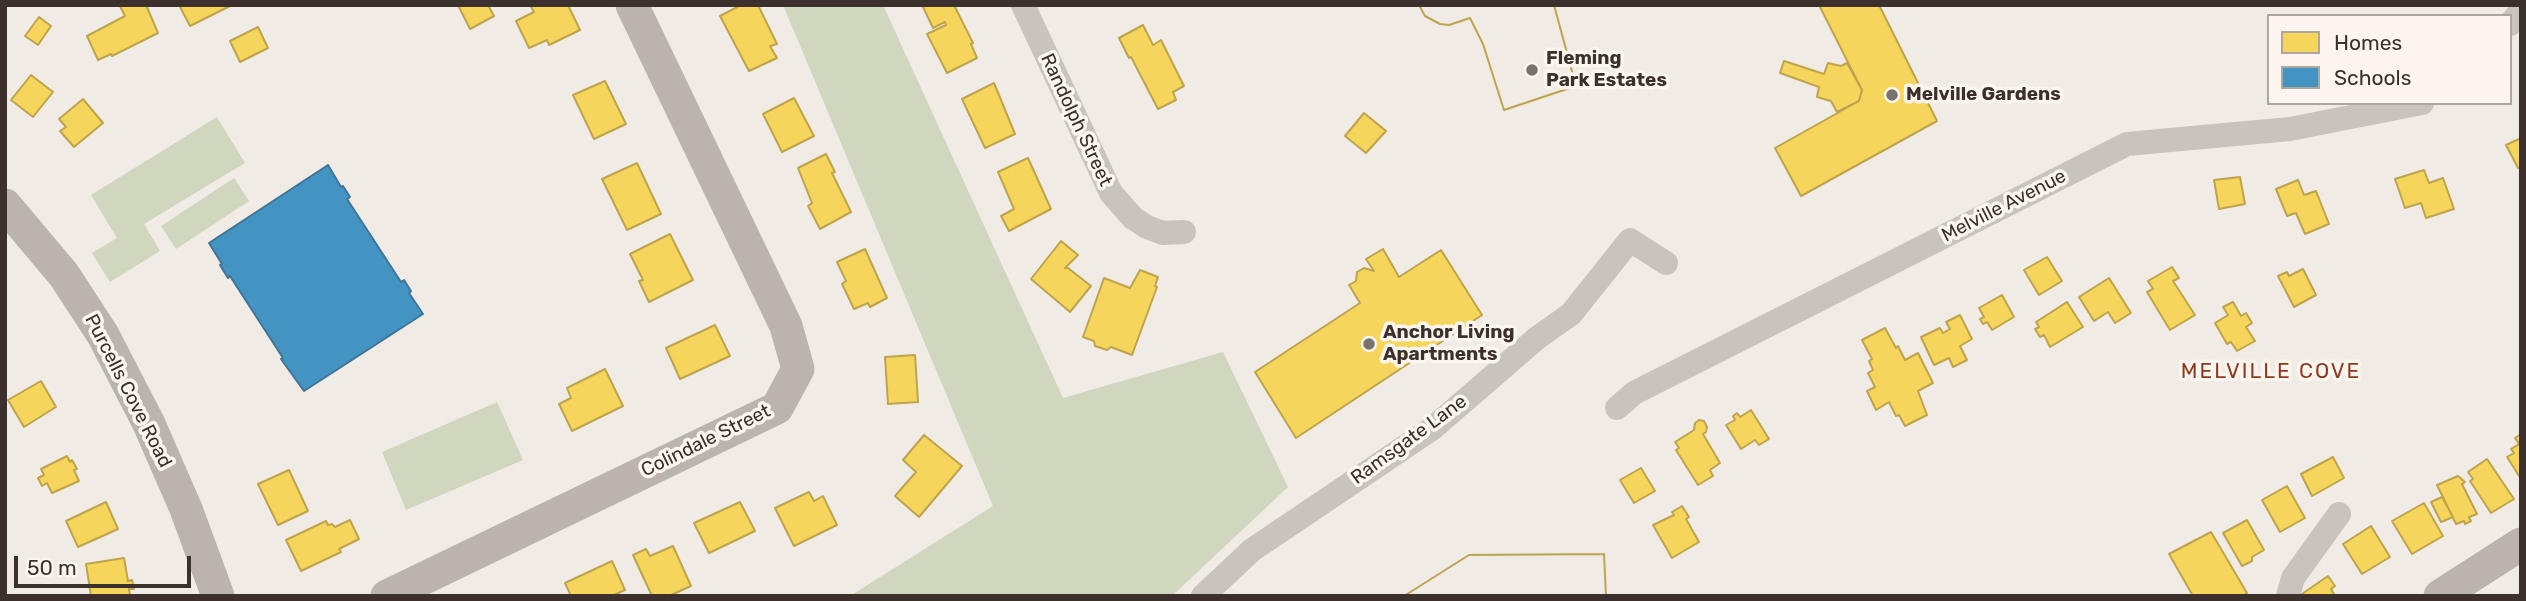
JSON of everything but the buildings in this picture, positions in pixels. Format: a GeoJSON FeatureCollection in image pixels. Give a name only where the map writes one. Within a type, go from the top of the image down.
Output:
{"type":"FeatureCollection","features":[{"type":"Feature","properties":{"kind":"street","name":"Colindale Street"},"geometry":{"type":"LineString","coordinates":[[387,596],[777,408],[798,369],[786,326],[632,5]]}},
{"type":"Feature","properties":{"kind":"street","name":"Randolph Street"},"geometry":{"type":"LineString","coordinates":[[1023,5],[1111,193],[1133,218],[1147,227],[1163,233],[1184,232]]}},
{"type":"Feature","properties":{"kind":"street","name":"Melville Avenue"},"geometry":{"type":"LineString","coordinates":[[1617,408],[1634,393],[2127,144],[2290,129],[2412,105]]}},
{"type":"Feature","properties":{"kind":"street","name":"Purcells Cove Road"},"geometry":{"type":"LineString","coordinates":[[5,205],[64,275],[115,356],[149,424],[186,509],[218,596]]}},
{"type":"Feature","properties":{"kind":"street","name":"Ramsgate Lane"},"geometry":{"type":"LineString","coordinates":[[1203,596],[1252,550],[1433,428],[1537,338],[1571,314],[1630,240],[1665,262]]}},
{"type":"Feature","properties":{"kind":"street"},"geometry":{"type":"LineString","coordinates":[[2288,596],[2292,578],[2339,514]]}},
{"type":"Feature","properties":{"kind":"street"},"geometry":{"type":"LineString","coordinates":[[2440,596],[2521,544]]}},
{"type":"Feature","properties":{"kind":"green space"},"geometry":{"type":"Polygon","coordinates":[[[783,5],[883,5],[1063,398],[1223,352],[1288,487],[1172,596],[850,596],[993,506],[783,5]]]}},
{"type":"Feature","properties":{"kind":"green space"},"geometry":{"type":"Polygon","coordinates":[[[217,117],[245,163],[144,224],[160,251],[110,282],[92,253],[117,238],[91,195],[217,117]]]}},
{"type":"Feature","properties":{"kind":"green space"},"geometry":{"type":"Polygon","coordinates":[[[234,178],[249,201],[176,249],[161,226],[234,178]]]}},
{"type":"Feature","properties":{"kind":"green space"},"geometry":{"type":"Polygon","coordinates":[[[497,402],[523,460],[406,510],[382,452],[497,402]]]}},
{"type":"Feature","properties":{"kind":"place","name":"Fleming Park Estates"},"geometry":{"type":"Point","coordinates":[1532,70]}},
{"type":"Feature","properties":{"kind":"place","name":"Melville Gardens"},"geometry":{"type":"Point","coordinates":[1892,95]}},
{"type":"Feature","properties":{"kind":"place","name":"Anchor Living Apartments"},"geometry":{"type":"Point","coordinates":[1369,344]}},
{"type":"Feature","properties":{"kind":"district","name":"MELVILLE COVE"},"geometry":{"type":"Point","coordinates":[2271,372]}}]}
